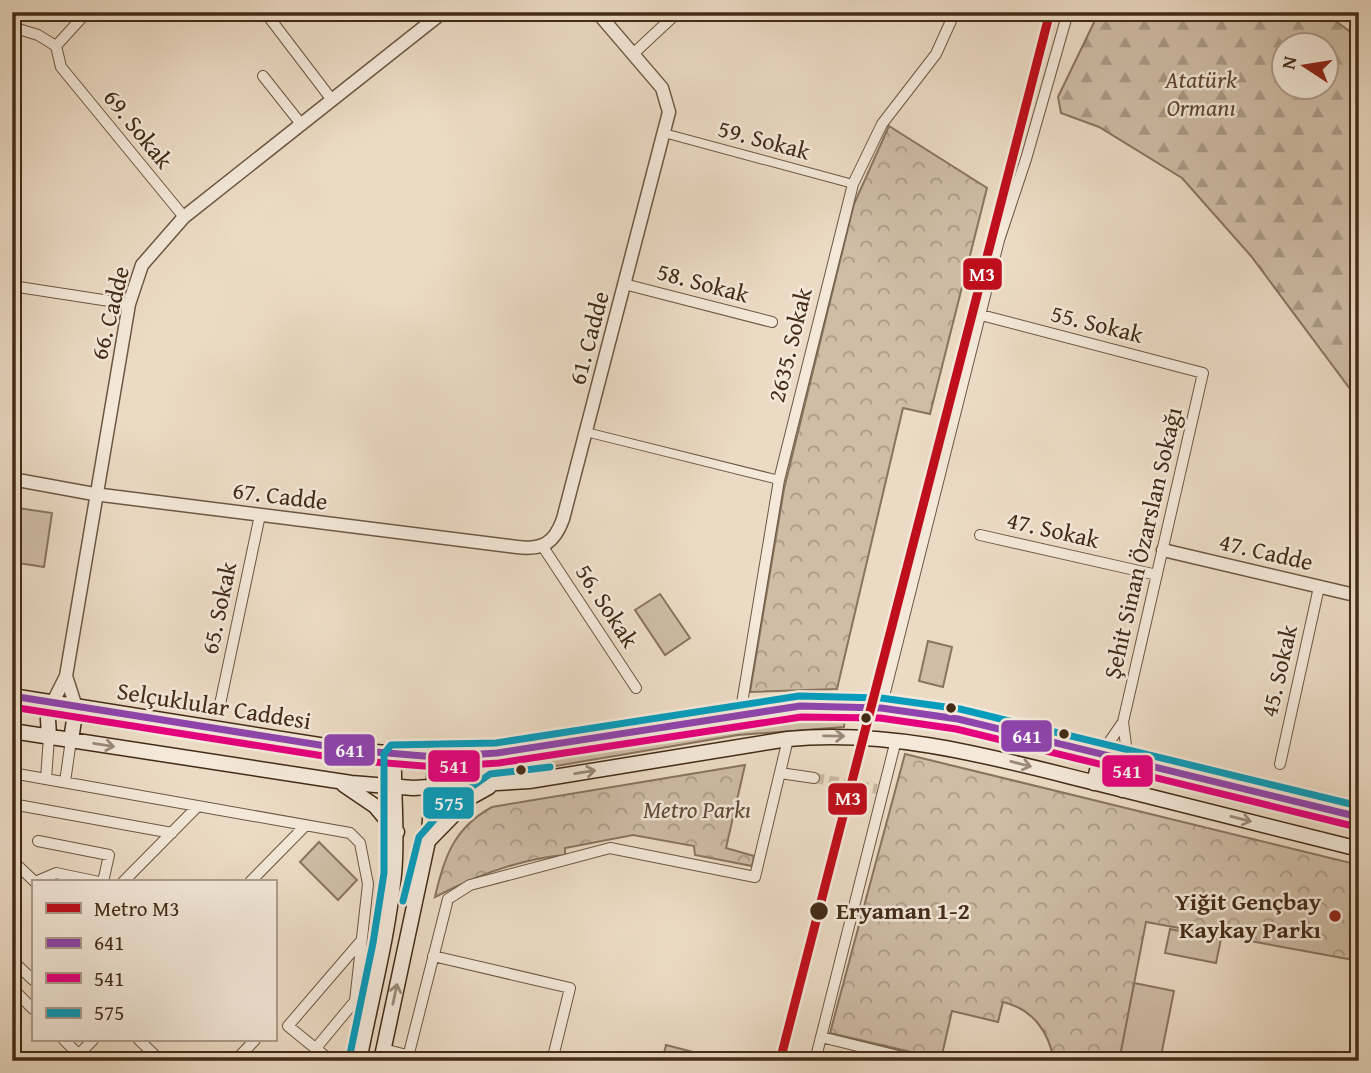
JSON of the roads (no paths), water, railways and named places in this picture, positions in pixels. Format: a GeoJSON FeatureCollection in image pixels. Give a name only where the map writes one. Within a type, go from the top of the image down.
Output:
{"type":"FeatureCollection","features":[{"type":"Feature","properties":{"kind":"main road","name":"Selçuklular Caddesi"},"geometry":{"type":"LineString","coordinates":[[12,696],[394,755],[436,757],[496,753],[800,706],[881,708],[958,719],[1359,817]]}},
{"type":"Feature","properties":{"kind":"main road"},"geometry":{"type":"LineString","coordinates":[[49,737],[48,719],[52,704]]}},
{"type":"Feature","properties":{"kind":"main road"},"geometry":{"type":"LineString","coordinates":[[71,740],[76,708]]}},
{"type":"Feature","properties":{"kind":"main road"},"geometry":{"type":"LineString","coordinates":[[12,731],[393,787],[493,784],[788,739],[827,736],[897,740],[994,758],[1359,849]]}},
{"type":"Feature","properties":{"kind":"main road"},"geometry":{"type":"LineString","coordinates":[[1094,783],[1101,754]]}},
{"type":"Feature","properties":{"kind":"main road"},"geometry":{"type":"LineString","coordinates":[[359,1061],[390,911],[397,832],[393,787],[394,755]]}},
{"type":"Feature","properties":{"kind":"main road"},"geometry":{"type":"LineString","coordinates":[[382,1055],[428,841],[436,757]]}},
{"type":"Feature","properties":{"kind":"main road"},"geometry":{"type":"LineString","coordinates":[[1122,790],[1128,761]]}},
{"type":"Feature","properties":{"kind":"main road"},"geometry":{"type":"LineString","coordinates":[[334,780],[375,806],[397,832]]}},
{"type":"Feature","properties":{"kind":"main road"},"geometry":{"type":"LineString","coordinates":[[428,841],[471,797],[493,784]]}},
{"type":"Feature","properties":{"kind":"street"},"geometry":{"type":"LineString","coordinates":[[12,27],[38,35],[56,46],[87,12]]}},
{"type":"Feature","properties":{"kind":"street"},"geometry":{"type":"LineString","coordinates":[[265,12],[332,100]]}},
{"type":"Feature","properties":{"kind":"street","name":"66. Cadde"},"geometry":{"type":"LineString","coordinates":[[52,704],[66,676],[94,494],[129,304],[142,265],[184,217],[443,12]]}},
{"type":"Feature","properties":{"kind":"street"},"geometry":{"type":"LineString","coordinates":[[597,12],[667,97],[669,112],[664,133]]}},
{"type":"Feature","properties":{"kind":"street"},"geometry":{"type":"LineString","coordinates":[[633,54],[677,12]]}},
{"type":"Feature","properties":{"kind":"street","name":"2635. Sokak"},"geometry":{"type":"LineString","coordinates":[[740,716],[779,480],[853,184],[882,124],[936,54],[955,12]]}},
{"type":"Feature","properties":{"kind":"street"},"geometry":{"type":"LineString","coordinates":[[881,708],[999,240],[1026,159],[1068,12]]}},
{"type":"Feature","properties":{"kind":"street","name":"69. Sokak"},"geometry":{"type":"LineString","coordinates":[[56,46],[61,67],[184,217]]}},
{"type":"Feature","properties":{"kind":"street"},"geometry":{"type":"LineString","coordinates":[[263,76],[301,124]]}},
{"type":"Feature","properties":{"kind":"street","name":"59. Sokak"},"geometry":{"type":"LineString","coordinates":[[664,133],[853,184]]}},
{"type":"Feature","properties":{"kind":"street","name":"61. Cadde"},"geometry":{"type":"LineString","coordinates":[[543,547],[555,537],[561,524],[664,133]]}},
{"type":"Feature","properties":{"kind":"street","name":"58. Sokak"},"geometry":{"type":"LineString","coordinates":[[624,284],[772,322]]}},
{"type":"Feature","properties":{"kind":"street"},"geometry":{"type":"LineString","coordinates":[[12,286],[129,304]]}},
{"type":"Feature","properties":{"kind":"street","name":"55. Sokak"},"geometry":{"type":"LineString","coordinates":[[981,316],[1203,373]]}},
{"type":"Feature","properties":{"kind":"street","name":"Şehit Sinan Özarslan Sokağı"},"geometry":{"type":"LineString","coordinates":[[1123,722],[1203,373]]}},
{"type":"Feature","properties":{"kind":"street"},"geometry":{"type":"LineString","coordinates":[[586,432],[779,480]]}},
{"type":"Feature","properties":{"kind":"street","name":"67. Cadde"},"geometry":{"type":"LineString","coordinates":[[12,479],[94,494],[517,547],[543,547]]}},
{"type":"Feature","properties":{"kind":"street","name":"65. Sokak"},"geometry":{"type":"LineString","coordinates":[[219,709],[260,515]]}},
{"type":"Feature","properties":{"kind":"street","name":"47. Sokak"},"geometry":{"type":"LineString","coordinates":[[980,535],[1157,575]]}},
{"type":"Feature","properties":{"kind":"street","name":"56. Sokak"},"geometry":{"type":"LineString","coordinates":[[543,547],[636,688]]}},
{"type":"Feature","properties":{"kind":"street","name":"47. Cadde"},"geometry":{"type":"LineString","coordinates":[[1163,550],[1359,596]]}},
{"type":"Feature","properties":{"kind":"street","name":"45. Sokak"},"geometry":{"type":"LineString","coordinates":[[1280,764],[1319,587]]}},
{"type":"Feature","properties":{"kind":"street","name":"66. Cadde"},"geometry":{"type":"LineString","coordinates":[[66,676],[76,708]]}},
{"type":"Feature","properties":{"kind":"street"},"geometry":{"type":"LineString","coordinates":[[1101,754],[1123,722]]}},
{"type":"Feature","properties":{"kind":"street"},"geometry":{"type":"LineString","coordinates":[[1123,722],[1128,761]]}},
{"type":"Feature","properties":{"kind":"street"},"geometry":{"type":"LineString","coordinates":[[46,779],[49,737]]}},
{"type":"Feature","properties":{"kind":"street"},"geometry":{"type":"LineString","coordinates":[[407,1058],[448,899],[470,885],[610,848],[755,877],[788,739]]}},
{"type":"Feature","properties":{"kind":"street"},"geometry":{"type":"LineString","coordinates":[[65,782],[71,740]]}},
{"type":"Feature","properties":{"kind":"street"},"geometry":{"type":"LineString","coordinates":[[815,1061],[880,790],[897,740]]}},
{"type":"Feature","properties":{"kind":"street"},"geometry":{"type":"LineString","coordinates":[[12,773],[350,833],[360,843],[368,884],[355,1001],[316,1048]]}},
{"type":"Feature","properties":{"kind":"street"},"geometry":{"type":"LineString","coordinates":[[780,773],[814,778]]}},
{"type":"Feature","properties":{"kind":"street"},"geometry":{"type":"LineString","coordinates":[[12,804],[172,834]]}},
{"type":"Feature","properties":{"kind":"street"},"geometry":{"type":"LineString","coordinates":[[125,880],[197,807]]}},
{"type":"Feature","properties":{"kind":"street"},"geometry":{"type":"LineString","coordinates":[[252,880],[305,826]]}},
{"type":"Feature","properties":{"kind":"street"},"geometry":{"type":"LineString","coordinates":[[38,841],[109,855],[102,880]]}},
{"type":"Feature","properties":{"kind":"street"},"geometry":{"type":"LineString","coordinates":[[12,860],[33,880]]}},
{"type":"Feature","properties":{"kind":"street"},"geometry":{"type":"LineString","coordinates":[[40,880],[56,873],[91,880]]}},
{"type":"Feature","properties":{"kind":"street"},"geometry":{"type":"LineString","coordinates":[[331,1061],[288,1026],[361,941]]}},
{"type":"Feature","properties":{"kind":"street"},"geometry":{"type":"LineString","coordinates":[[433,956],[570,988],[552,1061]]}},
{"type":"Feature","properties":{"kind":"street"},"geometry":{"type":"LineString","coordinates":[[12,960],[32,979]]}},
{"type":"Feature","properties":{"kind":"street"},"geometry":{"type":"LineString","coordinates":[[12,988],[32,1008]]}},
{"type":"Feature","properties":{"kind":"street"},"geometry":{"type":"LineString","coordinates":[[821,1037],[919,1061]]}},
{"type":"Feature","properties":{"kind":"street"},"geometry":{"type":"LineString","coordinates":[[65,1042],[75,1058],[91,1042]]}},
{"type":"Feature","properties":{"kind":"street"},"geometry":{"type":"LineString","coordinates":[[141,1042],[161,1061]]}},
{"type":"Feature","properties":{"kind":"street"},"geometry":{"type":"LineString","coordinates":[[235,1061],[253,1042]]}},
{"type":"Feature","properties":{"kind":"street"},"geometry":{"type":"LineString","coordinates":[[382,1055],[431,1061]]}},
{"type":"Feature","properties":{"kind":"tunnel"},"geometry":{"type":"LineString","coordinates":[[814,778],[877,789]]}},
{"type":"Feature","properties":{"kind":"metro line","name":"M3"},"geometry":{"type":"LineString","coordinates":[[780,1061],[1050,12]]}},
{"type":"Feature","properties":{"kind":"place","name":"Eryaman 1-2"},"geometry":{"type":"Point","coordinates":[819,911]}},
{"type":"Feature","properties":{"kind":"place","name":"Yiğit Gençbay Kaykay Parkı"},"geometry":{"type":"Point","coordinates":[1335,916]}},
{"type":"Feature","properties":{"kind":"park label","name":"Atatürk Ormanı"},"geometry":{"type":"Point","coordinates":[1201,94]}},
{"type":"Feature","properties":{"kind":"park label","name":"Metro Parkı"},"geometry":{"type":"Point","coordinates":[697,810]}}]}
